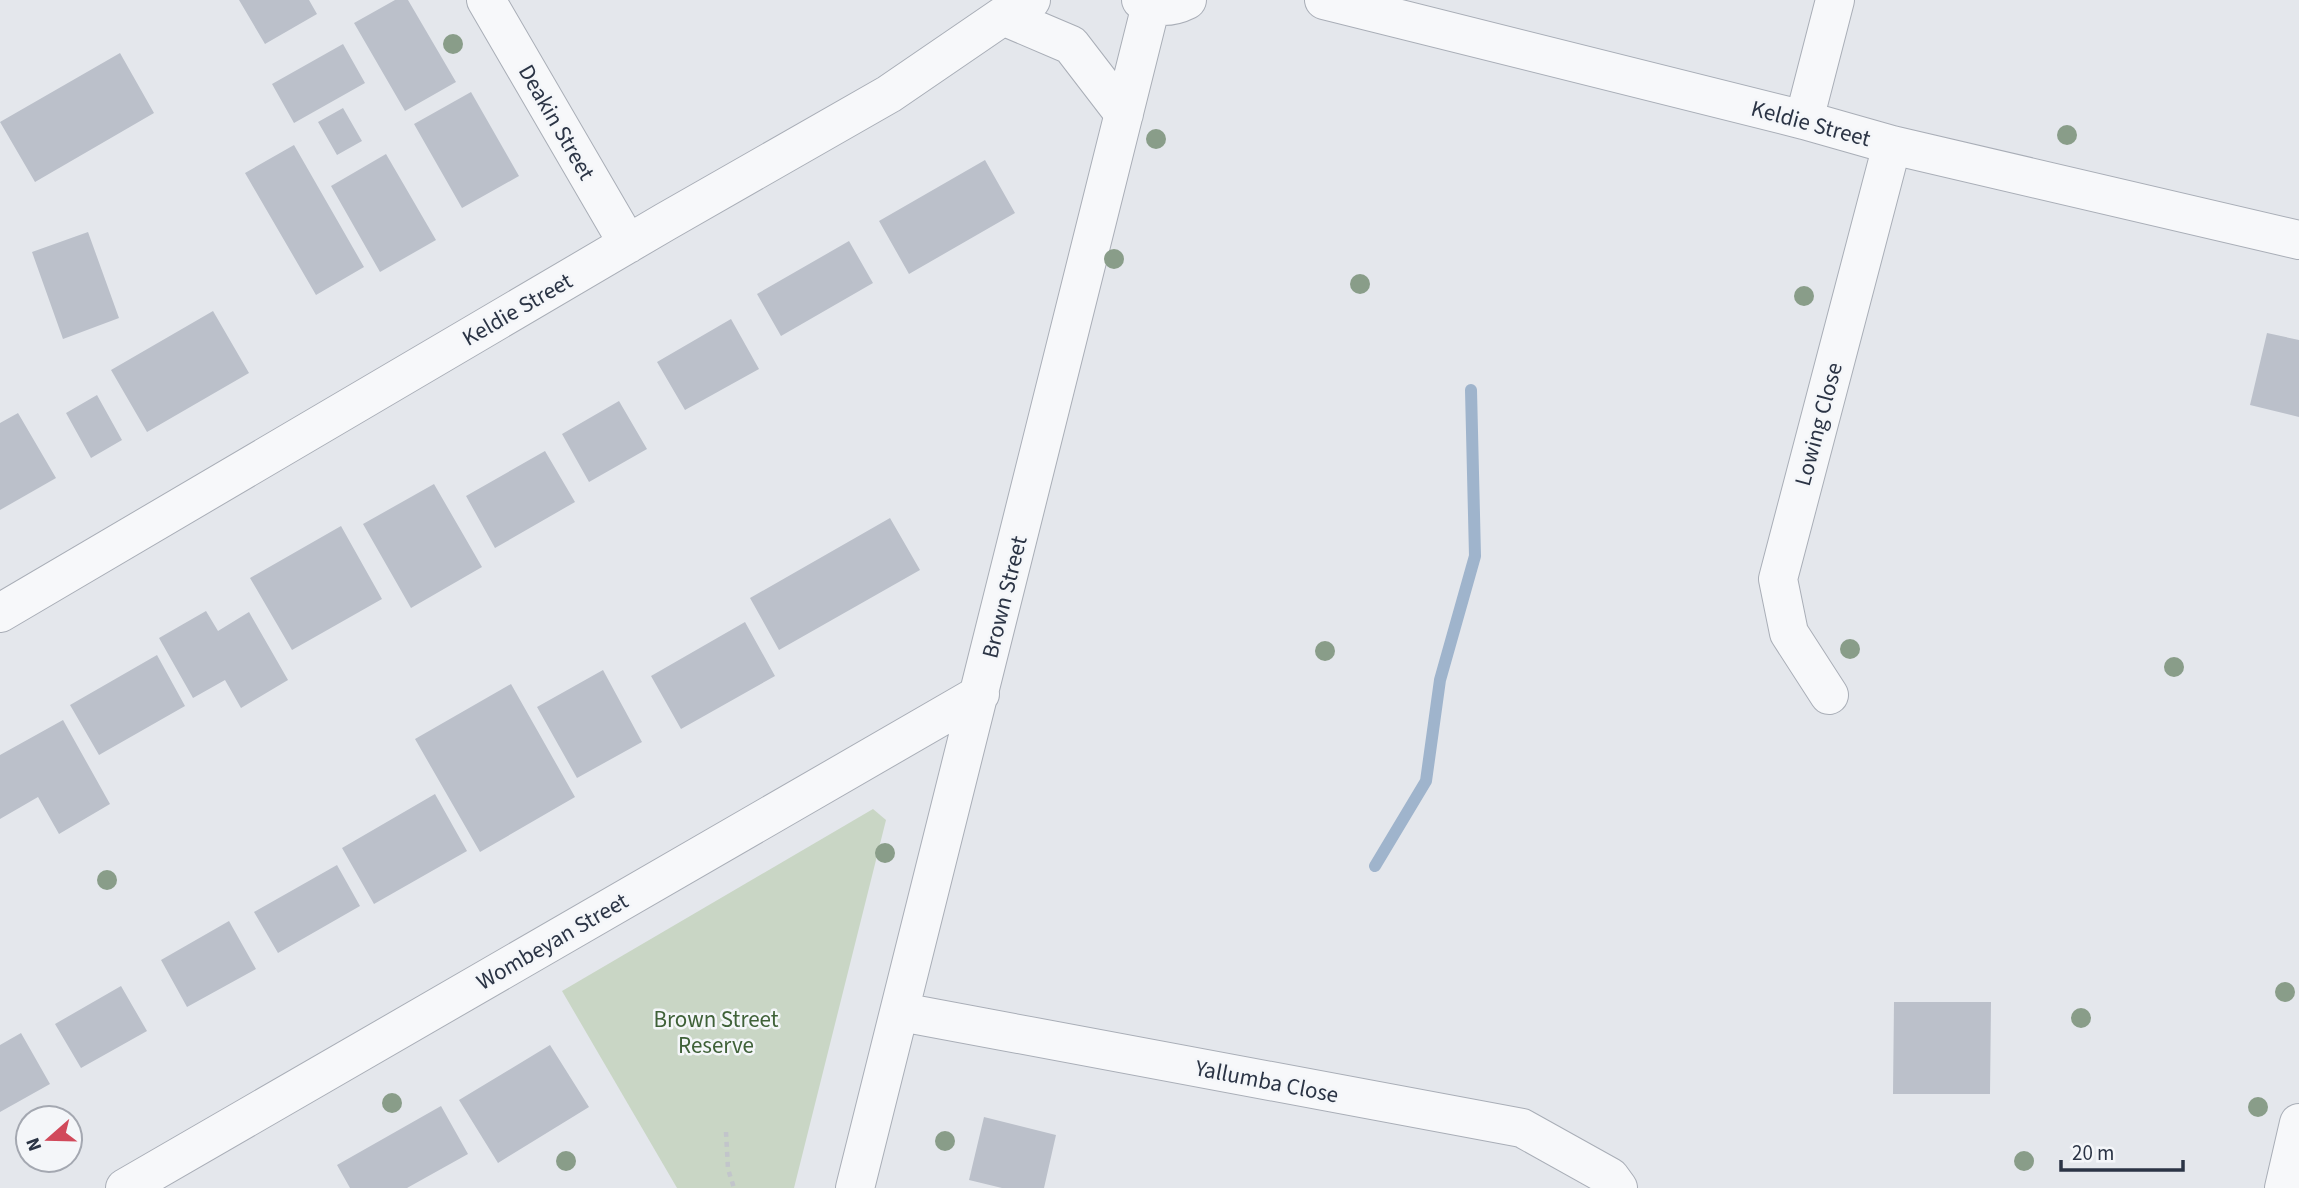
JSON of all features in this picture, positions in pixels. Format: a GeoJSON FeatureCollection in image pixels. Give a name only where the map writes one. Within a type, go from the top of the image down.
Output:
{"type":"FeatureCollection","features":[{"type":"Feature","properties":{"kind":"street","name":"Deakin Street"},"geometry":{"type":"LineString","coordinates":[[486,0],[628,244]]}},
{"type":"Feature","properties":{"kind":"street","name":"Keldie Street"},"geometry":{"type":"LineString","coordinates":[[1324,0],[1804,120],[1892,145],[2299,240]]}},
{"type":"Feature","properties":{"kind":"street"},"geometry":{"type":"LineString","coordinates":[[1804,120],[1835,0]]}},
{"type":"Feature","properties":{"kind":"street","name":"Brown Street"},"geometry":{"type":"LineString","coordinates":[[855,1188],[1124,114],[1159,2]]}},
{"type":"Feature","properties":{"kind":"street","name":"Keldie Street"},"geometry":{"type":"LineString","coordinates":[[0,613],[889,94],[1017,8]]}},
{"type":"Feature","properties":{"kind":"street"},"geometry":{"type":"LineString","coordinates":[[1017,8],[1072,45],[1124,114]]}},
{"type":"Feature","properties":{"kind":"street","name":"Lowing Close"},"geometry":{"type":"LineString","coordinates":[[1829,695],[1788,633],[1778,579],[1892,145]]}},
{"type":"Feature","properties":{"kind":"street","name":"Wombeyan Street"},"geometry":{"type":"LineString","coordinates":[[125,1188],[980,694]]}},
{"type":"Feature","properties":{"kind":"street","name":"Yallumba Close"},"geometry":{"type":"LineString","coordinates":[[901,1012],[1522,1128],[1610,1177],[1618,1188]]}},
{"type":"Feature","properties":{"kind":"street"},"geometry":{"type":"LineString","coordinates":[[2284,1188],[2299,1123]]}},
{"type":"Feature","properties":{"kind":"path"},"geometry":{"type":"LineString","coordinates":[[726,1132],[727,1168],[734,1188]]}},
{"type":"Feature","properties":{"kind":"green space","name":"Brown Street Reserve"},"geometry":{"type":"Polygon","coordinates":[[[873,809],[886,820],[794,1188],[677,1188],[562,991],[873,809]]]}},
{"type":"Feature","properties":{"kind":"building"},"geometry":{"type":"Polygon","coordinates":[[[239,0],[309,0],[317,14],[265,44],[239,0]]]}},
{"type":"Feature","properties":{"kind":"building"},"geometry":{"type":"Polygon","coordinates":[[[395,0],[408,0],[456,82],[405,111],[354,23],[395,0]]]}},
{"type":"Feature","properties":{"kind":"building"},"geometry":{"type":"Polygon","coordinates":[[[343,44],[365,83],[294,123],[272,84],[343,44]]]}},
{"type":"Feature","properties":{"kind":"building"},"geometry":{"type":"Polygon","coordinates":[[[120,53],[154,113],[35,182],[0,122],[120,53]]]}},
{"type":"Feature","properties":{"kind":"building"},"geometry":{"type":"Polygon","coordinates":[[[471,92],[519,176],[462,208],[414,124],[471,92]]]}},
{"type":"Feature","properties":{"kind":"building"},"geometry":{"type":"Polygon","coordinates":[[[343,108],[362,141],[337,155],[318,122],[343,108]]]}},
{"type":"Feature","properties":{"kind":"building"},"geometry":{"type":"Polygon","coordinates":[[[294,145],[364,267],[316,295],[245,173],[294,145]]]}},
{"type":"Feature","properties":{"kind":"building"},"geometry":{"type":"Polygon","coordinates":[[[386,154],[436,240],[380,272],[331,186],[386,154]]]}},
{"type":"Feature","properties":{"kind":"building"},"geometry":{"type":"Polygon","coordinates":[[[985,160],[1015,213],[909,274],[879,221],[985,160]]]}},
{"type":"Feature","properties":{"kind":"building"},"geometry":{"type":"Polygon","coordinates":[[[88,232],[119,318],[63,339],[32,252],[88,232]]]}},
{"type":"Feature","properties":{"kind":"building"},"geometry":{"type":"Polygon","coordinates":[[[849,241],[873,283],[781,336],[757,294],[849,241]]]}},
{"type":"Feature","properties":{"kind":"building"},"geometry":{"type":"Polygon","coordinates":[[[213,311],[249,373],[147,432],[111,370],[213,311]]]}},
{"type":"Feature","properties":{"kind":"building"},"geometry":{"type":"Polygon","coordinates":[[[731,319],[759,369],[685,410],[657,362],[731,319]]]}},
{"type":"Feature","properties":{"kind":"building"},"geometry":{"type":"Polygon","coordinates":[[[2267,333],[2299,340],[2299,417],[2250,405],[2267,333]]]}},
{"type":"Feature","properties":{"kind":"building"},"geometry":{"type":"Polygon","coordinates":[[[97,395],[122,440],[91,458],[66,413],[97,395]]]}},
{"type":"Feature","properties":{"kind":"building"},"geometry":{"type":"Polygon","coordinates":[[[619,401],[647,449],[589,482],[562,434],[619,401]]]}},
{"type":"Feature","properties":{"kind":"building"},"geometry":{"type":"Polygon","coordinates":[[[18,413],[56,478],[0,510],[0,423],[18,413]]]}},
{"type":"Feature","properties":{"kind":"building"},"geometry":{"type":"Polygon","coordinates":[[[545,451],[575,502],[495,548],[466,496],[545,451]]]}},
{"type":"Feature","properties":{"kind":"building"},"geometry":{"type":"Polygon","coordinates":[[[434,484],[482,567],[411,608],[363,524],[434,484]]]}},
{"type":"Feature","properties":{"kind":"building"},"geometry":{"type":"Polygon","coordinates":[[[890,518],[920,570],[779,650],[750,598],[890,518]]]}},
{"type":"Feature","properties":{"kind":"building"},"geometry":{"type":"Polygon","coordinates":[[[341,526],[382,599],[292,650],[250,578],[341,526]]]}},
{"type":"Feature","properties":{"kind":"building"},"geometry":{"type":"Polygon","coordinates":[[[206,611],[218,631],[249,612],[288,680],[241,708],[225,680],[193,698],[159,638],[206,611]]]}},
{"type":"Feature","properties":{"kind":"building"},"geometry":{"type":"Polygon","coordinates":[[[745,622],[775,676],[681,729],[651,676],[745,622]]]}},
{"type":"Feature","properties":{"kind":"building"},"geometry":{"type":"Polygon","coordinates":[[[157,655],[185,706],[99,755],[70,705],[157,655]]]}},
{"type":"Feature","properties":{"kind":"building"},"geometry":{"type":"Polygon","coordinates":[[[603,670],[642,742],[577,778],[537,707],[603,670]]]}},
{"type":"Feature","properties":{"kind":"building"},"geometry":{"type":"Polygon","coordinates":[[[511,684],[575,797],[480,852],[415,739],[511,684]]]}},
{"type":"Feature","properties":{"kind":"building"},"geometry":{"type":"Polygon","coordinates":[[[63,720],[110,804],[59,834],[38,797],[0,819],[0,755],[63,720]]]}},
{"type":"Feature","properties":{"kind":"building"},"geometry":{"type":"Polygon","coordinates":[[[435,794],[467,851],[374,904],[342,848],[435,794]]]}},
{"type":"Feature","properties":{"kind":"building"},"geometry":{"type":"Polygon","coordinates":[[[337,865],[360,906],[278,953],[254,912],[337,865]]]}},
{"type":"Feature","properties":{"kind":"building"},"geometry":{"type":"Polygon","coordinates":[[[229,921],[256,969],[187,1007],[161,960],[229,921]]]}},
{"type":"Feature","properties":{"kind":"building"},"geometry":{"type":"Polygon","coordinates":[[[121,986],[147,1031],[81,1068],[55,1024],[121,986]]]}},
{"type":"Feature","properties":{"kind":"building"},"geometry":{"type":"Polygon","coordinates":[[[1894,1002],[1991,1002],[1990,1094],[1893,1094],[1894,1002]]]}},
{"type":"Feature","properties":{"kind":"building"},"geometry":{"type":"Polygon","coordinates":[[[21,1033],[50,1084],[0,1112],[0,1045],[21,1033]]]}},
{"type":"Feature","properties":{"kind":"building"},"geometry":{"type":"Polygon","coordinates":[[[550,1045],[589,1107],[498,1163],[459,1100],[550,1045]]]}},
{"type":"Feature","properties":{"kind":"building"},"geometry":{"type":"Polygon","coordinates":[[[441,1106],[468,1154],[407,1188],[350,1188],[337,1165],[441,1106]]]}},
{"type":"Feature","properties":{"kind":"building"},"geometry":{"type":"Polygon","coordinates":[[[984,1117],[1056,1135],[1044,1188],[1002,1188],[969,1180],[984,1117]]]}},
{"type":"Feature","properties":{"kind":"waterway"},"geometry":{"type":"LineString","coordinates":[[1375,866],[1426,781],[1440,680],[1475,556],[1471,390]]}}]}
